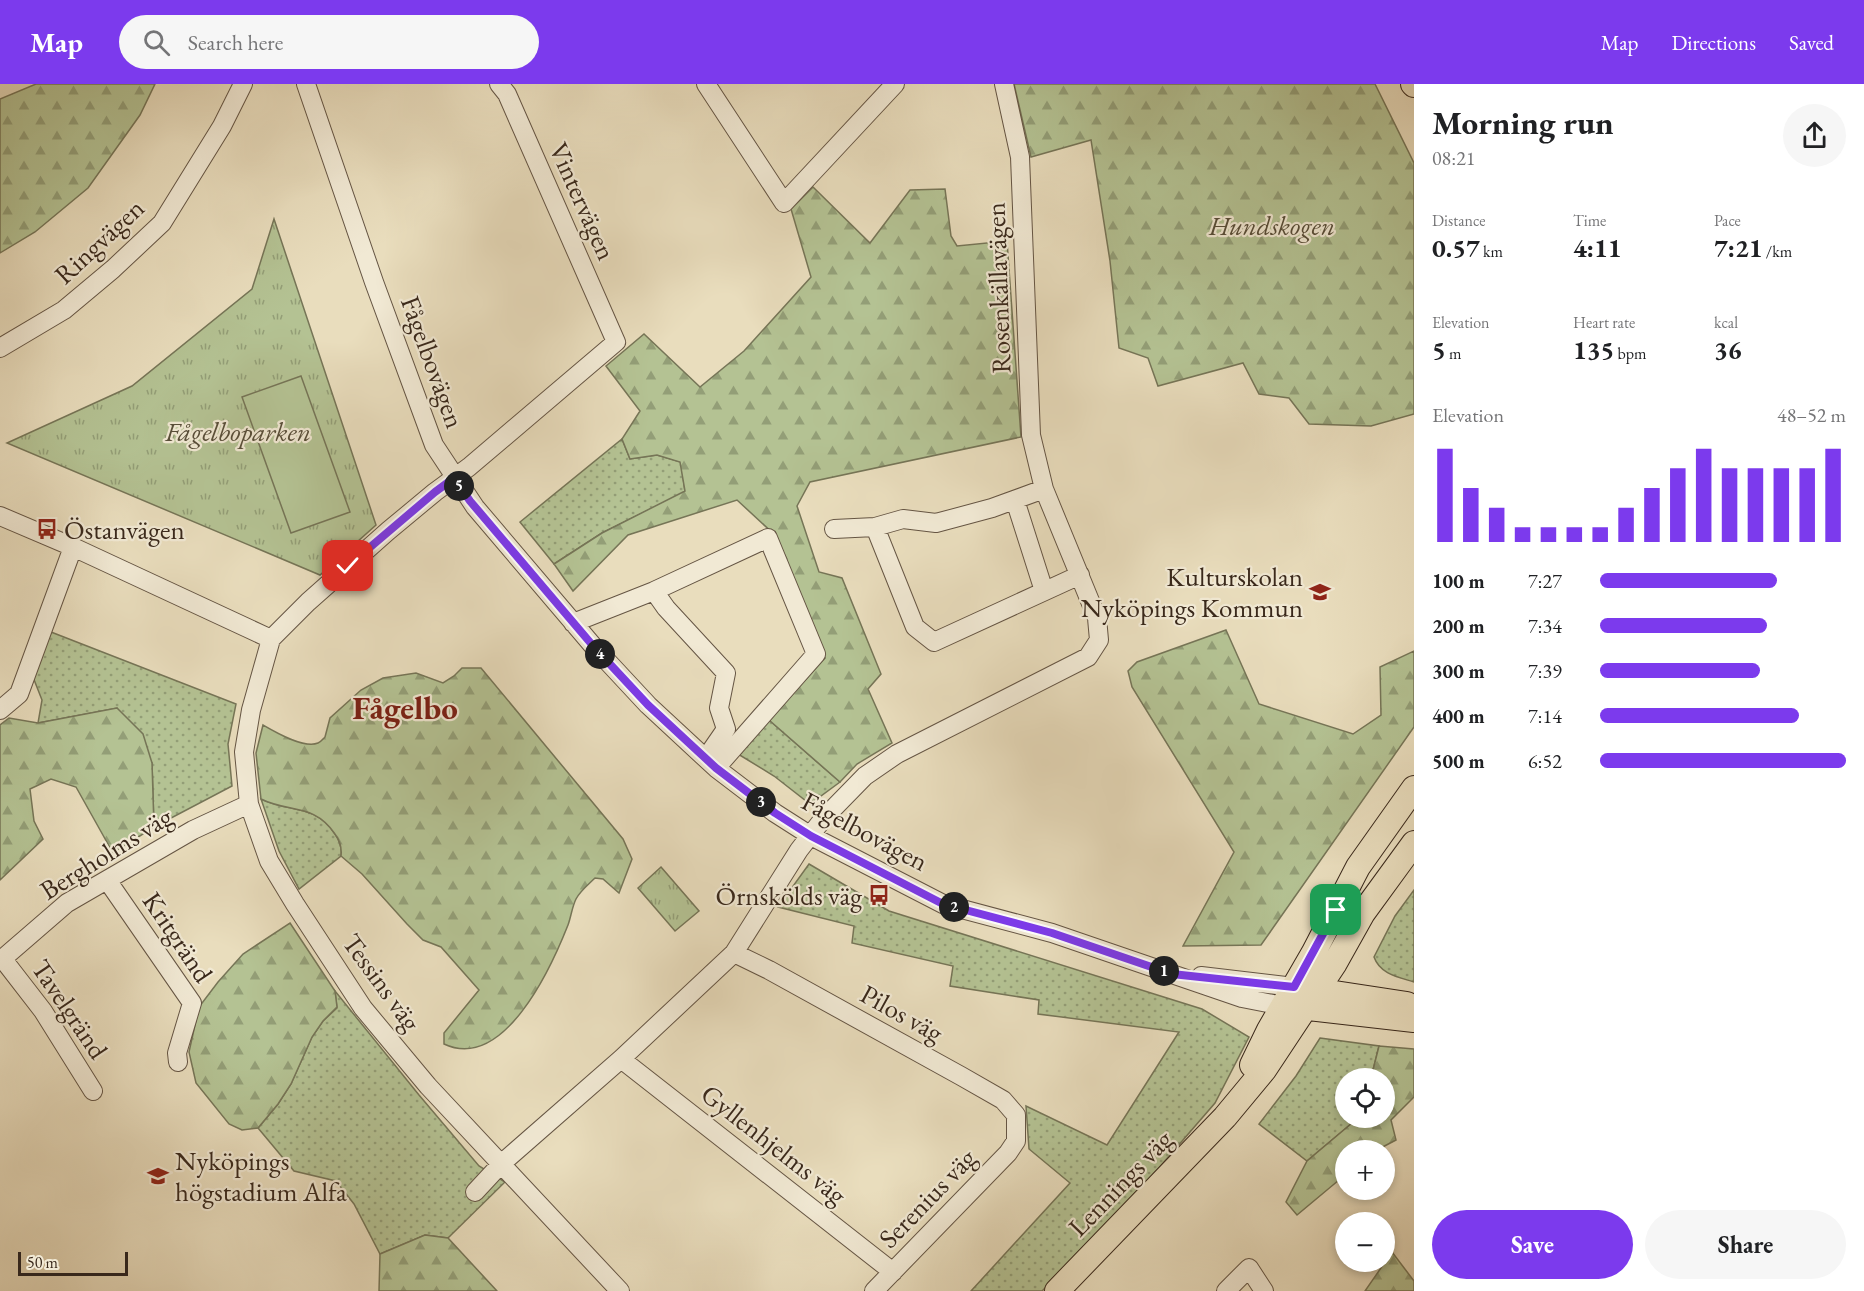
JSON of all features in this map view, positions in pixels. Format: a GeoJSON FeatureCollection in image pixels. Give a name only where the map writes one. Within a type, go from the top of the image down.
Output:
{"type":"FeatureCollection","features":[{"type":"Feature","properties":{"kind":"main road","name":"Lennings väg"},"geometry":{"type":"LineString","coordinates":[[1057,1291],[1225,1118],[1300,998],[1358,867],[1414,788]]}},
{"type":"Feature","properties":{"kind":"main road","name":"Lennings väg"},"geometry":{"type":"LineString","coordinates":[[1300,998],[1335,963],[1363,913],[1414,843]]}},
{"type":"Feature","properties":{"kind":"main road"},"geometry":{"type":"LineString","coordinates":[[1300,998],[1414,1005]]}},
{"type":"Feature","properties":{"kind":"main road"},"geometry":{"type":"LineString","coordinates":[[1300,998],[1414,1020]]}},
{"type":"Feature","properties":{"kind":"street","name":"Ringvägen"},"geometry":{"type":"LineString","coordinates":[[0,348],[64,310],[113,269],[162,223],[222,126],[243,84]]}},
{"type":"Feature","properties":{"kind":"street","name":"Fågelbovägen"},"geometry":{"type":"LineString","coordinates":[[306,84],[374,282],[434,445],[470,501],[573,623],[648,705],[711,763],[775,813],[811,836],[943,904],[1052,933],[1172,974],[1300,998]]}},
{"type":"Feature","properties":{"kind":"street","name":"Vintervägen"},"geometry":{"type":"LineString","coordinates":[[454,478],[616,342],[507,94],[499,84]]}},
{"type":"Feature","properties":{"kind":"street"},"geometry":{"type":"LineString","coordinates":[[706,84],[784,203],[895,84]]}},
{"type":"Feature","properties":{"kind":"street","name":"Rosenkällavägen"},"geometry":{"type":"LineString","coordinates":[[811,836],[823,819],[865,776],[897,754],[1088,657],[1099,640],[1097,618],[1044,489],[1031,435],[1020,157],[1004,84]]}},
{"type":"Feature","properties":{"kind":"street"},"geometry":{"type":"LineString","coordinates":[[0,516],[73,547],[270,639],[388,531],[454,478]]}},
{"type":"Feature","properties":{"kind":"street"},"geometry":{"type":"LineString","coordinates":[[834,529],[875,527],[903,519],[936,523],[992,508],[1044,489]]}},
{"type":"Feature","properties":{"kind":"street"},"geometry":{"type":"LineString","coordinates":[[1015,500],[1044,591]]}},
{"type":"Feature","properties":{"kind":"street"},"geometry":{"type":"LineString","coordinates":[[875,527],[915,627],[934,642],[1080,575]]}},
{"type":"Feature","properties":{"kind":"street"},"geometry":{"type":"LineString","coordinates":[[573,623],[654,591],[768,538],[816,654],[711,763]]}},
{"type":"Feature","properties":{"kind":"street"},"geometry":{"type":"LineString","coordinates":[[0,710],[19,694],[73,547]]}},
{"type":"Feature","properties":{"kind":"street"},"geometry":{"type":"LineString","coordinates":[[654,591],[666,608],[726,674],[720,708],[726,729],[711,763]]}},
{"type":"Feature","properties":{"kind":"street","name":"Tessins väg"},"geometry":{"type":"LineString","coordinates":[[270,639],[251,710],[244,752],[249,804],[269,861],[363,1008],[428,1086],[620,1291]]}},
{"type":"Feature","properties":{"kind":"street","name":"Bergholms väg"},"geometry":{"type":"LineString","coordinates":[[1,960],[67,903],[193,830],[249,804]]}},
{"type":"Feature","properties":{"kind":"street"},"geometry":{"type":"LineString","coordinates":[[475,1192],[501,1164],[621,1059],[734,954],[799,850],[811,836]]}},
{"type":"Feature","properties":{"kind":"street","name":"Kritgränd"},"geometry":{"type":"LineString","coordinates":[[107,880],[192,1003],[177,1053],[178,1062]]}},
{"type":"Feature","properties":{"kind":"street","name":"Pilos väg"},"geometry":{"type":"LineString","coordinates":[[734,954],[769,970],[1004,1100],[1017,1115],[1016,1141]]}},
{"type":"Feature","properties":{"kind":"street","name":"Tavelgränd"},"geometry":{"type":"LineString","coordinates":[[1,960],[43,1011],[93,1091]]}},
{"type":"Feature","properties":{"kind":"street","name":"Gyllenhjelms väg"},"geometry":{"type":"LineString","coordinates":[[621,1059],[893,1272]]}},
{"type":"Feature","properties":{"kind":"street","name":"Serenius väg"},"geometry":{"type":"LineString","coordinates":[[874,1291],[1008,1154],[1016,1141]]}},
{"type":"Feature","properties":{"kind":"street"},"geometry":{"type":"LineString","coordinates":[[1226,1291],[1249,1268],[1264,1291]]}},
{"type":"Feature","properties":{"kind":"green space"},"geometry":{"type":"Polygon","coordinates":[[[36,84],[155,84],[140,115],[88,188],[35,232],[0,253],[0,99],[36,84]]]}},
{"type":"Feature","properties":{"kind":"green space","name":"Hundskogen"},"geometry":{"type":"Polygon","coordinates":[[[1014,84],[1375,84],[1414,163],[1414,414],[1371,426],[1309,424],[1289,398],[1259,394],[1243,363],[1158,386],[1148,358],[1119,348],[1110,261],[1091,140],[1031,157],[1014,84]]]}},
{"type":"Feature","properties":{"kind":"green space"},"geometry":{"type":"Polygon","coordinates":[[[813,187],[870,243],[910,190],[945,189],[951,236],[957,246],[1007,241],[1021,437],[810,482],[797,506],[819,572],[842,578],[881,674],[868,689],[892,743],[857,764],[840,782],[769,720],[825,658],[777,537],[737,500],[628,535],[573,591],[554,564],[602,533],[685,491],[680,462],[657,455],[630,459],[622,439],[640,411],[606,366],[644,334],[700,387],[744,351],[811,277],[791,209],[813,187]]]}},
{"type":"Feature","properties":{"kind":"green space","name":"Fågelboparken"},"geometry":{"type":"Polygon","coordinates":[[[274,219],[376,525],[320,575],[7,443],[132,386],[252,289],[274,219]]]}},
{"type":"Feature","properties":{"kind":"green space"},"geometry":{"type":"Polygon","coordinates":[[[301,376],[350,512],[291,533],[242,397],[301,376]]]}},
{"type":"Feature","properties":{"kind":"green space"},"geometry":{"type":"Polygon","coordinates":[[[622,439],[630,459],[657,455],[681,462],[685,492],[602,533],[554,564],[520,522],[622,439]]]}},
{"type":"Feature","properties":{"kind":"green space"},"geometry":{"type":"Polygon","coordinates":[[[1226,630],[1259,704],[1353,734],[1381,715],[1380,667],[1414,651],[1414,727],[1261,945],[1183,946],[1234,852],[1132,687],[1128,671],[1137,662],[1226,630]]]}},
{"type":"Feature","properties":{"kind":"green space"},"geometry":{"type":"Polygon","coordinates":[[[51,632],[236,704],[228,744],[232,786],[154,827],[152,763],[117,708],[38,723],[42,700],[33,677],[51,632]]]}},
{"type":"Feature","properties":{"kind":"green space"},"geometry":{"type":"Polygon","coordinates":[[[462,668],[481,668],[623,839],[632,859],[619,893],[603,879],[595,878],[582,890],[573,905],[568,925],[550,966],[522,1011],[505,1030],[486,1043],[466,1049],[444,1044],[444,1033],[479,990],[441,947],[423,940],[362,874],[341,856],[338,839],[327,824],[310,813],[261,799],[256,753],[263,725],[298,742],[318,743],[325,737],[330,718],[361,690],[383,678],[416,673],[443,683],[462,668]]]}},
{"type":"Feature","properties":{"kind":"green space"},"geometry":{"type":"Polygon","coordinates":[[[117,708],[143,734],[152,763],[154,827],[113,853],[76,787],[51,779],[30,789],[34,821],[43,839],[0,880],[0,725],[9,718],[38,723],[117,708]]]}},
{"type":"Feature","properties":{"kind":"green space"},"geometry":{"type":"Polygon","coordinates":[[[769,720],[840,782],[810,804],[774,776],[738,754],[769,720]]]}},
{"type":"Feature","properties":{"kind":"green space"},"geometry":{"type":"Polygon","coordinates":[[[261,799],[319,817],[337,837],[341,847],[341,856],[299,889],[279,851],[261,799]]]}},
{"type":"Feature","properties":{"kind":"green space"},"geometry":{"type":"Polygon","coordinates":[[[809,864],[889,911],[1202,1009],[1249,1037],[1215,1103],[1107,1228],[1042,1291],[971,1291],[1070,1183],[1029,1149],[1026,1106],[1107,1145],[1179,1032],[1038,1014],[1039,1000],[950,986],[953,966],[852,943],[854,926],[778,907],[809,864]]]}},
{"type":"Feature","properties":{"kind":"green space"},"geometry":{"type":"Polygon","coordinates":[[[661,867],[699,911],[675,931],[638,888],[661,867]]]}},
{"type":"Feature","properties":{"kind":"green space"},"geometry":{"type":"Polygon","coordinates":[[[1414,890],[1414,982],[1385,971],[1374,957],[1395,916],[1414,890]]]}},
{"type":"Feature","properties":{"kind":"green space"},"geometry":{"type":"Polygon","coordinates":[[[290,923],[335,991],[337,1007],[312,1037],[291,1084],[278,1104],[258,1128],[242,1130],[229,1124],[196,1083],[189,1052],[199,1007],[243,954],[290,923]]]}},
{"type":"Feature","properties":{"kind":"green space"},"geometry":{"type":"Polygon","coordinates":[[[335,991],[479,1166],[505,1182],[448,1238],[425,1235],[380,1254],[354,1204],[336,1181],[294,1171],[258,1128],[291,1084],[312,1037],[323,1021],[337,1008],[335,991]]]}},
{"type":"Feature","properties":{"kind":"green space"},"geometry":{"type":"Polygon","coordinates":[[[1320,1038],[1379,1046],[1374,1068],[1335,1068],[1335,1128],[1346,1128],[1307,1161],[1259,1124],[1296,1076],[1320,1038]]]}},
{"type":"Feature","properties":{"kind":"green space"},"geometry":{"type":"Polygon","coordinates":[[[1379,1046],[1414,1049],[1414,1097],[1395,1116],[1395,1068],[1374,1068],[1379,1046]]]}},
{"type":"Feature","properties":{"kind":"green space"},"geometry":{"type":"Polygon","coordinates":[[[1346,1128],[1393,1128],[1395,1141],[1335,1140],[1335,1183],[1297,1215],[1286,1202],[1307,1161],[1346,1128]]]}},
{"type":"Feature","properties":{"kind":"green space"},"geometry":{"type":"Polygon","coordinates":[[[425,1235],[448,1238],[497,1291],[379,1291],[380,1254],[425,1235]]]}},
{"type":"Feature","properties":{"kind":"green space"},"geometry":{"type":"Polygon","coordinates":[[[1395,1256],[1414,1281],[1414,1291],[1365,1291],[1378,1272],[1395,1272],[1395,1256]]]}},
{"type":"Feature","properties":{"kind":"place","name":"Östanvägen"},"geometry":{"type":"Point","coordinates":[47,529]}},
{"type":"Feature","properties":{"kind":"place","name":"Kulturskolan Nyköpings Kommun"},"geometry":{"type":"Point","coordinates":[1320,592]}},
{"type":"Feature","properties":{"kind":"place","name":"Örnskölds väg"},"geometry":{"type":"Point","coordinates":[879,895]}},
{"type":"Feature","properties":{"kind":"place","name":"Nyköpings högstadium Alfa"},"geometry":{"type":"Point","coordinates":[158,1176]}},
{"type":"Feature","properties":{"kind":"district","name":"Fågelbo"},"geometry":{"type":"Point","coordinates":[405,707]}},
{"type":"Feature","properties":{"kind":"route"},"geometry":{"type":"LineString","coordinates":[[348,566],[454,478],[470,501],[594,647],[648,705],[716,768],[775,813],[811,836],[943,904],[1052,933],[1172,974],[1294,987],[1336,910]]}}]}
